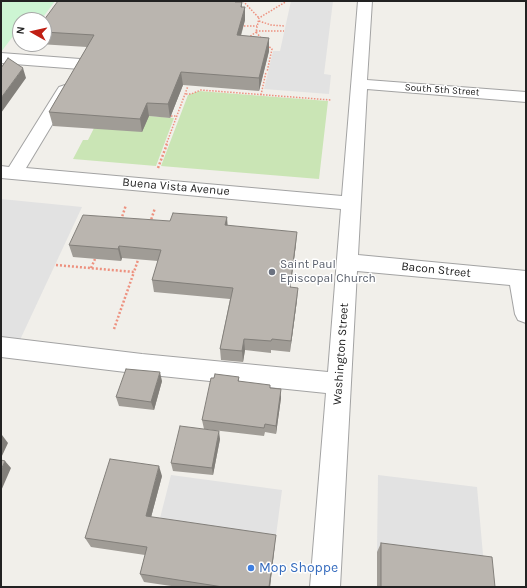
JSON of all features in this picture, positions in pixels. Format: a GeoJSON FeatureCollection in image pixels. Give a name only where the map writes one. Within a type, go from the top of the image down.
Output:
{"type":"FeatureCollection","features":[{"type":"Feature","properties":{"kind":"street","name":"Washington Street"},"geometry":{"type":"LineString","coordinates":[[325,587],[365,1]]}},
{"type":"Feature","properties":{"kind":"street"},"geometry":{"type":"LineString","coordinates":[[1,58],[83,59],[8,173]]}},
{"type":"Feature","properties":{"kind":"street","name":"South 5th Street"},"geometry":{"type":"LineString","coordinates":[[359,84],[526,96]]}},
{"type":"Feature","properties":{"kind":"street","name":"Buena Vista Avenue"},"geometry":{"type":"LineString","coordinates":[[8,173],[351,203]]}},
{"type":"Feature","properties":{"kind":"street","name":"Bacon Street"},"geometry":{"type":"LineString","coordinates":[[347,262],[523,278]]}},
{"type":"Feature","properties":{"kind":"street"},"geometry":{"type":"LineString","coordinates":[[523,278],[526,314]]}},
{"type":"Feature","properties":{"kind":"street"},"geometry":{"type":"LineString","coordinates":[[1,348],[339,384]]}},
{"type":"Feature","properties":{"kind":"path"},"geometry":{"type":"LineString","coordinates":[[243,1],[260,18]]}},
{"type":"Feature","properties":{"kind":"path"},"geometry":{"type":"LineString","coordinates":[[261,38],[256,32],[260,18],[287,1]]}},
{"type":"Feature","properties":{"kind":"path"},"geometry":{"type":"LineString","coordinates":[[259,21],[271,25],[285,26]]}},
{"type":"Feature","properties":{"kind":"path"},"geometry":{"type":"LineString","coordinates":[[244,26],[257,26]]}},
{"type":"Feature","properties":{"kind":"path"},"geometry":{"type":"LineString","coordinates":[[246,40],[256,32],[270,30],[284,31]]}},
{"type":"Feature","properties":{"kind":"path"},"geometry":{"type":"LineString","coordinates":[[266,44],[272,49]]}},
{"type":"Feature","properties":{"kind":"path"},"geometry":{"type":"LineString","coordinates":[[264,49],[272,49]]}},
{"type":"Feature","properties":{"kind":"path"},"geometry":{"type":"LineString","coordinates":[[261,95],[265,72],[272,49]]}},
{"type":"Feature","properties":{"kind":"path"},"geometry":{"type":"LineString","coordinates":[[158,168],[188,86]]}},
{"type":"Feature","properties":{"kind":"path"},"geometry":{"type":"LineString","coordinates":[[186,94],[191,94],[201,90],[331,100]]}},
{"type":"Feature","properties":{"kind":"path"},"geometry":{"type":"LineString","coordinates":[[171,116],[177,116]]}},
{"type":"Feature","properties":{"kind":"path"},"geometry":{"type":"LineString","coordinates":[[119,224],[126,205]]}},
{"type":"Feature","properties":{"kind":"path"},"geometry":{"type":"LineString","coordinates":[[148,231],[155,208]]}},
{"type":"Feature","properties":{"kind":"path"},"geometry":{"type":"LineString","coordinates":[[91,268],[95,259]]}},
{"type":"Feature","properties":{"kind":"path"},"geometry":{"type":"LineString","coordinates":[[114,329],[138,260]]}},
{"type":"Feature","properties":{"kind":"path"},"geometry":{"type":"LineString","coordinates":[[56,265],[134,272]]}},
{"type":"Feature","properties":{"kind":"green space"},"geometry":{"type":"Polygon","coordinates":[[[1,1],[55,1],[47,12],[12,12],[12,38],[1,52],[1,1]]]}},
{"type":"Feature","properties":{"kind":"green space"},"geometry":{"type":"Polygon","coordinates":[[[199,91],[328,101],[319,179],[161,166],[188,95],[199,91]]]}},
{"type":"Feature","properties":{"kind":"green space"},"geometry":{"type":"Polygon","coordinates":[[[149,116],[174,118],[156,166],[73,159],[83,140],[88,140],[94,128],[149,116]]]}},
{"type":"Feature","properties":{"kind":"shaded area"},"geometry":{"type":"Polygon","coordinates":[[[291,1],[333,1],[324,74],[331,75],[329,94],[264,89],[273,51],[280,51],[291,1]]]}},
{"type":"Feature","properties":{"kind":"shaded area"},"geometry":{"type":"Polygon","coordinates":[[[1,199],[82,207],[19,342],[1,340],[1,199]]]}},
{"type":"Feature","properties":{"kind":"shaded area"},"geometry":{"type":"Polygon","coordinates":[[[171,475],[282,490],[275,543],[158,526],[171,475]]]}},
{"type":"Feature","properties":{"kind":"shaded area"},"geometry":{"type":"Polygon","coordinates":[[[378,475],[477,487],[484,566],[377,552],[378,475]]]}},
{"type":"Feature","properties":{"kind":"building"},"geometry":{"type":"Polygon","coordinates":[[[58,1],[235,1],[242,2],[241,7],[245,7],[237,35],[269,38],[259,78],[181,72],[168,104],[147,103],[140,119],[49,112],[94,35],[52,32],[52,12],[50,12],[58,1]]]}},
{"type":"Feature","properties":{"kind":"building"},"geometry":{"type":"Polygon","coordinates":[[[8,58],[23,68],[1,98],[1,68],[8,58]]]}},
{"type":"Feature","properties":{"kind":"building"},"geometry":{"type":"Polygon","coordinates":[[[173,213],[227,217],[225,225],[297,232],[290,287],[298,288],[291,341],[244,339],[242,351],[220,349],[233,288],[152,280],[161,250],[119,246],[118,249],[69,245],[83,215],[170,221],[173,213]]]}},
{"type":"Feature","properties":{"kind":"building"},"geometry":{"type":"Polygon","coordinates":[[[126,369],[160,372],[151,402],[116,397],[126,369]]]}},
{"type":"Feature","properties":{"kind":"building"},"geometry":{"type":"Polygon","coordinates":[[[215,374],[239,377],[238,381],[270,385],[270,388],[281,389],[276,426],[265,424],[264,428],[202,420],[211,378],[214,378],[215,374]]]}},
{"type":"Feature","properties":{"kind":"building"},"geometry":{"type":"Polygon","coordinates":[[[180,426],[219,431],[212,468],[171,463],[180,426]]]}},
{"type":"Feature","properties":{"kind":"building"},"geometry":{"type":"Polygon","coordinates":[[[110,459],[159,466],[146,516],[276,535],[269,587],[223,587],[140,574],[147,547],[85,538],[110,459]]]}},
{"type":"Feature","properties":{"kind":"building"},"geometry":{"type":"Polygon","coordinates":[[[1,460],[5,461],[1,470],[1,460]]]}},
{"type":"Feature","properties":{"kind":"building"},"geometry":{"type":"Polygon","coordinates":[[[381,543],[492,557],[495,587],[381,587],[381,543]]]}},
{"type":"Feature","properties":{"kind":"place","name":"Saint Paul Episcopal Church"},"geometry":{"type":"Point","coordinates":[272,272]}},
{"type":"Feature","properties":{"kind":"place","name":"Mop Shoppe"},"geometry":{"type":"Point","coordinates":[251,568]}}]}
